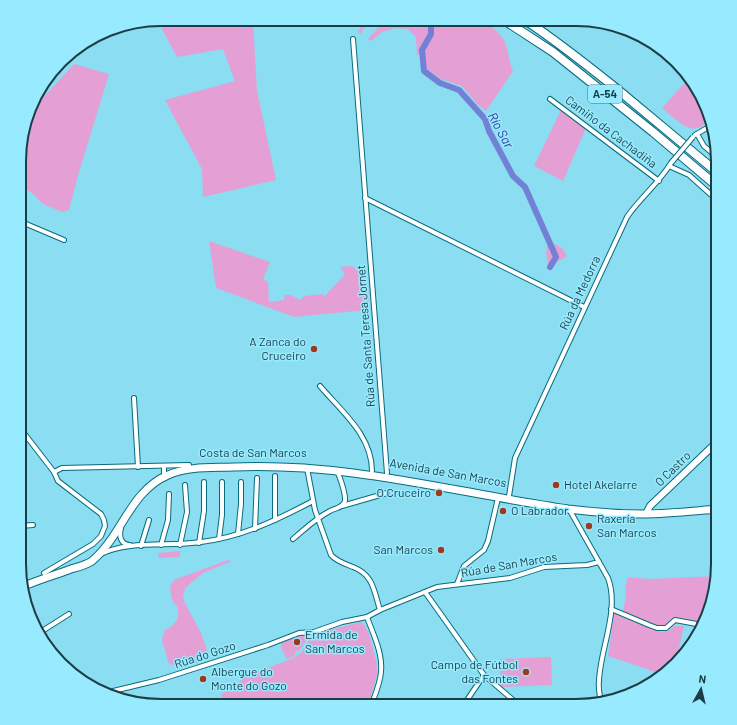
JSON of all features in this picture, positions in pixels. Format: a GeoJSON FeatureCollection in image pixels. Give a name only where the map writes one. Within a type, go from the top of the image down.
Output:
{"type":"FeatureCollection","features":[{"type":"Feature","properties":{"kind":"highway","name":"A-54"},"geometry":{"type":"LineString","coordinates":[[513,26],[553,52],[653,132],[711,181]]}},
{"type":"Feature","properties":{"kind":"highway","name":"A-54"},"geometry":{"type":"LineString","coordinates":[[534,26],[557,42],[711,166]]}},
{"type":"Feature","properties":{"kind":"main road","name":"Costa de San Marcos"},"geometry":{"type":"LineString","coordinates":[[71,569],[91,556],[101,546],[138,493],[166,470],[245,462],[283,462],[335,467]]}},
{"type":"Feature","properties":{"kind":"main road"},"geometry":{"type":"LineString","coordinates":[[283,462],[304,465],[309,469],[309,465],[335,467]]}},
{"type":"Feature","properties":{"kind":"main road","name":"Costa de San Marcos"},"geometry":{"type":"LineString","coordinates":[[28,585],[50,575],[87,564],[95,558],[110,541],[130,510],[144,492],[160,479],[168,475],[189,467],[243,466],[296,467],[309,469]]}},
{"type":"Feature","properties":{"kind":"main road","name":"Avenida de San Marcos"},"geometry":{"type":"LineString","coordinates":[[335,467],[359,473],[498,498],[554,506]]}},
{"type":"Feature","properties":{"kind":"main road","name":"Avenida de San Marcos"},"geometry":{"type":"LineString","coordinates":[[335,467],[387,473],[509,496],[568,509],[646,514],[711,509]]}},
{"type":"Feature","properties":{"kind":"main road"},"geometry":{"type":"LineString","coordinates":[[160,479],[166,470]]}},
{"type":"Feature","properties":{"kind":"main road"},"geometry":{"type":"LineString","coordinates":[[359,473],[387,473],[389,476],[413,480],[424,484]]}},
{"type":"Feature","properties":{"kind":"main road"},"geometry":{"type":"LineString","coordinates":[[498,498],[509,496],[517,501]]}},
{"type":"Feature","properties":{"kind":"street","name":"Rúa de Santa Teresa Jornet"},"geometry":{"type":"LineString","coordinates":[[353,39],[387,473]]}},
{"type":"Feature","properties":{"kind":"street","name":"Camiño da Cachadiña"},"geometry":{"type":"LineString","coordinates":[[550,99],[659,181]]}},
{"type":"Feature","properties":{"kind":"street","name":"Rúa da Medorra"},"geometry":{"type":"LineString","coordinates":[[509,496],[514,458],[627,217],[636,205],[659,181],[695,135],[707,128]]}},
{"type":"Feature","properties":{"kind":"street"},"geometry":{"type":"LineString","coordinates":[[695,135],[711,152]]}},
{"type":"Feature","properties":{"kind":"street"},"geometry":{"type":"LineString","coordinates":[[670,165],[689,175],[711,195]]}},
{"type":"Feature","properties":{"kind":"street"},"geometry":{"type":"LineString","coordinates":[[365,198],[584,307]]}},
{"type":"Feature","properties":{"kind":"street"},"geometry":{"type":"LineString","coordinates":[[26,224],[64,240]]}},
{"type":"Feature","properties":{"kind":"street"},"geometry":{"type":"LineString","coordinates":[[320,386],[353,422],[362,436],[369,450],[372,462],[372,471]]}},
{"type":"Feature","properties":{"kind":"street"},"geometry":{"type":"LineString","coordinates":[[134,398],[138,466]]}},
{"type":"Feature","properties":{"kind":"street"},"geometry":{"type":"LineString","coordinates":[[26,436],[54,472],[58,481],[99,512],[103,517],[105,526],[98,540],[44,573],[39,580]]}},
{"type":"Feature","properties":{"kind":"street","name":"O Castro"},"geometry":{"type":"LineString","coordinates":[[646,514],[650,506],[711,448]]}},
{"type":"Feature","properties":{"kind":"street"},"geometry":{"type":"LineString","coordinates":[[54,472],[62,468],[138,466],[166,470]]}},
{"type":"Feature","properties":{"kind":"street"},"geometry":{"type":"LineString","coordinates":[[335,467],[345,498],[341,507]]}},
{"type":"Feature","properties":{"kind":"street"},"geometry":{"type":"LineString","coordinates":[[309,469],[313,501],[331,555],[336,560],[360,570],[364,574],[374,586],[380,610]]}},
{"type":"Feature","properties":{"kind":"street"},"geometry":{"type":"LineString","coordinates":[[275,476],[275,520]]}},
{"type":"Feature","properties":{"kind":"street"},"geometry":{"type":"LineString","coordinates":[[255,529],[257,478]]}},
{"type":"Feature","properties":{"kind":"street"},"geometry":{"type":"LineString","coordinates":[[199,543],[204,511],[204,482]]}},
{"type":"Feature","properties":{"kind":"street"},"geometry":{"type":"LineString","coordinates":[[219,539],[222,515],[222,482]]}},
{"type":"Feature","properties":{"kind":"street"},"geometry":{"type":"LineString","coordinates":[[238,534],[241,504],[240,482]]}},
{"type":"Feature","properties":{"kind":"street"},"geometry":{"type":"LineString","coordinates":[[180,545],[187,512],[185,485]]}},
{"type":"Feature","properties":{"kind":"street"},"geometry":{"type":"LineString","coordinates":[[293,539],[318,517],[332,509],[388,493]]}},
{"type":"Feature","properties":{"kind":"street"},"geometry":{"type":"LineString","coordinates":[[161,545],[168,520],[169,494]]}},
{"type":"Feature","properties":{"kind":"street"},"geometry":{"type":"LineString","coordinates":[[457,584],[464,566],[484,550],[488,541],[498,498]]}},
{"type":"Feature","properties":{"kind":"street"},"geometry":{"type":"LineString","coordinates":[[95,558],[113,549],[136,546],[180,545],[219,539],[255,529],[313,501]]}},
{"type":"Feature","properties":{"kind":"street"},"geometry":{"type":"LineString","coordinates":[[568,509],[610,583],[611,609],[598,682],[600,696]]}},
{"type":"Feature","properties":{"kind":"street"},"geometry":{"type":"LineString","coordinates":[[130,510],[122,528],[120,537],[124,544],[136,546]]}},
{"type":"Feature","properties":{"kind":"street"},"geometry":{"type":"LineString","coordinates":[[141,546],[149,520]]}},
{"type":"Feature","properties":{"kind":"street"},"geometry":{"type":"LineString","coordinates":[[26,526],[33,525]]}},
{"type":"Feature","properties":{"kind":"street","name":"Rúa de San Marcos"},"geometry":{"type":"LineString","coordinates":[[310,632],[342,622],[367,617],[380,610],[436,587],[510,578],[544,567],[587,565],[599,562]]}},
{"type":"Feature","properties":{"kind":"street"},"geometry":{"type":"LineString","coordinates":[[44,573],[50,575],[53,568]]}},
{"type":"Feature","properties":{"kind":"street"},"geometry":{"type":"LineString","coordinates":[[425,592],[484,675],[512,699]]}},
{"type":"Feature","properties":{"kind":"street"},"geometry":{"type":"LineString","coordinates":[[611,609],[657,628],[666,628],[675,620],[697,624]]}},
{"type":"Feature","properties":{"kind":"street"},"geometry":{"type":"LineString","coordinates":[[43,630],[69,614]]}},
{"type":"Feature","properties":{"kind":"street"},"geometry":{"type":"LineString","coordinates":[[367,617],[380,653],[381,663],[380,681],[374,699]]}},
{"type":"Feature","properties":{"kind":"street","name":"Rúa do Gozo"},"geometry":{"type":"LineString","coordinates":[[115,691],[159,680],[268,645],[299,633],[310,632]]}},
{"type":"Feature","properties":{"kind":"street"},"geometry":{"type":"LineString","coordinates":[[468,699],[484,675]]}},
{"type":"Feature","properties":{"kind":"shaded area"},"geometry":{"type":"Polygon","coordinates":[[[160,26],[253,26],[257,91],[276,180],[203,197],[202,169],[165,100],[235,81],[223,49],[177,57],[160,26]]]}},
{"type":"Feature","properties":{"kind":"shaded area"},"geometry":{"type":"Polygon","coordinates":[[[361,26],[365,26],[361,34],[358,32],[361,26]]]}},
{"type":"Feature","properties":{"kind":"shaded area"},"geometry":{"type":"Polygon","coordinates":[[[378,26],[490,26],[502,37],[506,45],[513,71],[486,111],[478,105],[462,86],[441,79],[427,69],[423,55],[417,55],[416,37],[408,29],[395,28],[382,32],[371,41],[368,39],[377,29],[378,26]]]}},
{"type":"Feature","properties":{"kind":"shaded area"},"geometry":{"type":"Polygon","coordinates":[[[74,64],[109,74],[69,210],[62,212],[43,204],[31,192],[26,190],[27,143],[36,109],[41,100],[74,64]]]}},
{"type":"Feature","properties":{"kind":"shaded area"},"geometry":{"type":"Polygon","coordinates":[[[685,82],[701,109],[706,124],[693,129],[684,125],[662,108],[685,82]]]}},
{"type":"Feature","properties":{"kind":"shaded area"},"geometry":{"type":"Polygon","coordinates":[[[561,110],[586,128],[563,181],[534,166],[561,110]]]}},
{"type":"Feature","properties":{"kind":"shaded area"},"geometry":{"type":"Polygon","coordinates":[[[209,241],[270,262],[263,279],[268,282],[269,302],[284,300],[285,295],[291,295],[300,300],[304,296],[323,294],[324,297],[345,274],[340,267],[352,266],[359,271],[360,279],[368,284],[369,308],[366,310],[294,317],[216,288],[209,241]]]}},
{"type":"Feature","properties":{"kind":"shaded area"},"geometry":{"type":"Polygon","coordinates":[[[551,242],[562,248],[567,256],[557,262],[552,269],[549,269],[546,252],[548,243],[551,242]]]}},
{"type":"Feature","properties":{"kind":"shaded area"},"geometry":{"type":"Polygon","coordinates":[[[180,551],[180,557],[159,558],[158,553],[180,551]]]}},
{"type":"Feature","properties":{"kind":"shaded area"},"geometry":{"type":"Polygon","coordinates":[[[228,560],[232,561],[203,573],[186,587],[183,595],[185,603],[201,633],[207,650],[204,661],[177,666],[169,664],[162,640],[164,631],[172,626],[178,618],[178,608],[172,600],[170,587],[174,580],[228,560]]]}},
{"type":"Feature","properties":{"kind":"shaded area"},"geometry":{"type":"Polygon","coordinates":[[[710,576],[706,599],[698,622],[675,619],[671,620],[669,625],[663,627],[623,611],[626,595],[625,588],[628,577],[650,579],[710,576]]]}},
{"type":"Feature","properties":{"kind":"shaded area"},"geometry":{"type":"Polygon","coordinates":[[[614,613],[662,632],[671,630],[674,626],[684,626],[678,653],[672,660],[656,672],[608,656],[614,613]]]}},
{"type":"Feature","properties":{"kind":"shaded area"},"geometry":{"type":"Polygon","coordinates":[[[361,622],[365,626],[369,634],[377,664],[377,675],[370,699],[222,699],[221,694],[231,690],[243,678],[293,658],[301,653],[313,634],[361,622]]]}},
{"type":"Feature","properties":{"kind":"shaded area"},"geometry":{"type":"Polygon","coordinates":[[[304,634],[308,636],[308,638],[299,651],[296,651],[294,656],[287,659],[280,641],[304,634]]]}},
{"type":"Feature","properties":{"kind":"shaded area","name":"Campo de Fútbol das Fontes"},"geometry":{"type":"Polygon","coordinates":[[[551,657],[552,685],[501,687],[500,659],[551,657]]]}},
{"type":"Feature","properties":{"kind":"waterway","name":"Río Sar"},"geometry":{"type":"LineString","coordinates":[[431,26],[431,34],[422,50],[424,71],[440,83],[459,90],[485,119],[489,131],[513,176],[525,187],[556,257],[550,267]]}},
{"type":"Feature","properties":{"kind":"place","name":"A Zanca do Cruceiro"},"geometry":{"type":"Point","coordinates":[314,349]}},
{"type":"Feature","properties":{"kind":"place","name":"Hotel Akelarre"},"geometry":{"type":"Point","coordinates":[556,485]}},
{"type":"Feature","properties":{"kind":"place","name":"O Cruceiro"},"geometry":{"type":"Point","coordinates":[439,493]}},
{"type":"Feature","properties":{"kind":"place","name":"O Labrador"},"geometry":{"type":"Point","coordinates":[503,511]}},
{"type":"Feature","properties":{"kind":"place","name":"Raxería San Marcos"},"geometry":{"type":"Point","coordinates":[589,526]}},
{"type":"Feature","properties":{"kind":"place","name":"San Marcos"},"geometry":{"type":"Point","coordinates":[441,550]}},
{"type":"Feature","properties":{"kind":"place","name":"Ermida de San Marcos"},"geometry":{"type":"Point","coordinates":[297,642]}},
{"type":"Feature","properties":{"kind":"place","name":"Campo de Fútbol das Fontes"},"geometry":{"type":"Point","coordinates":[526,672]}},
{"type":"Feature","properties":{"kind":"place","name":"Albergue do Monte do Gozo"},"geometry":{"type":"Point","coordinates":[203,679]}}]}
